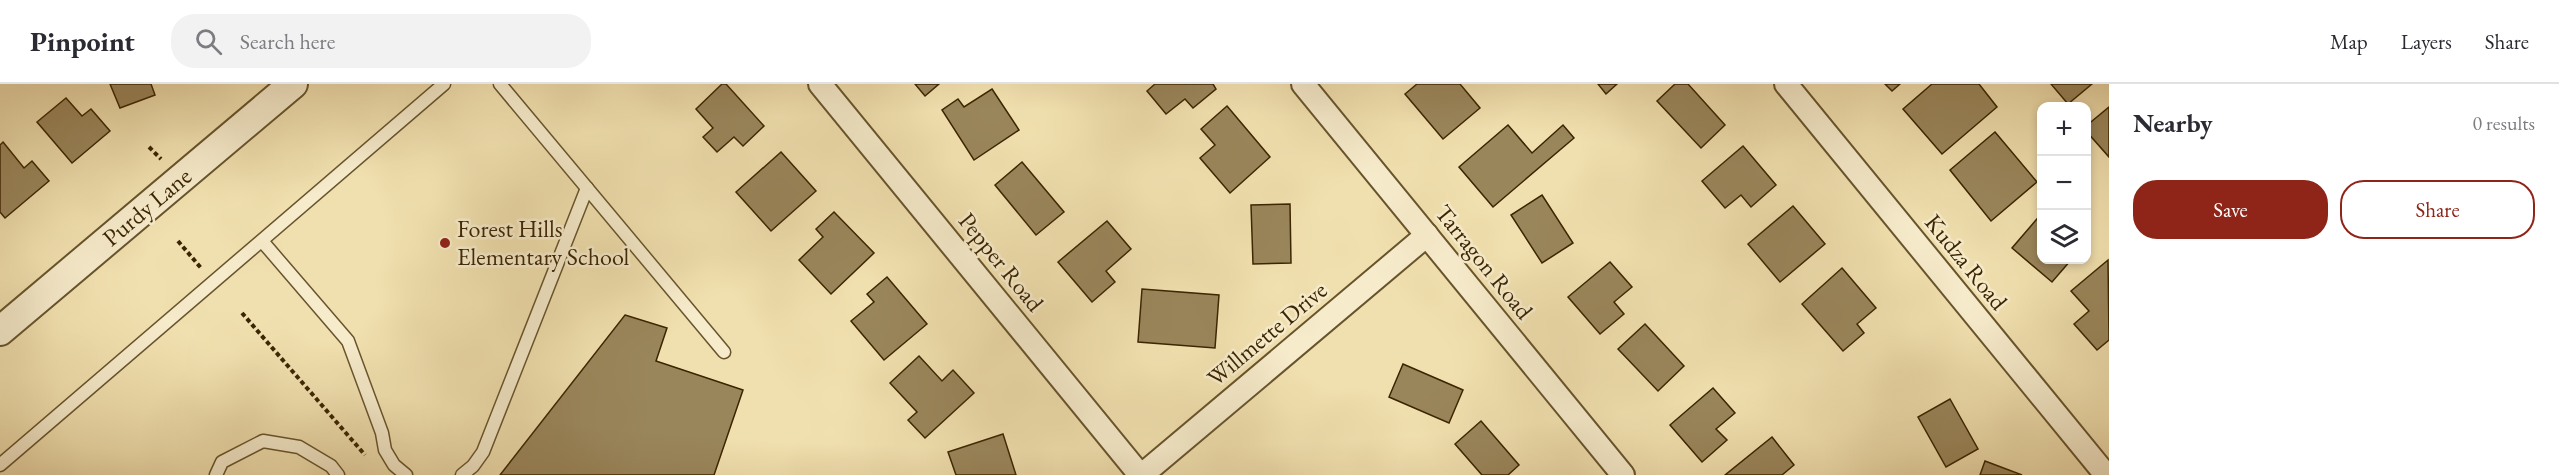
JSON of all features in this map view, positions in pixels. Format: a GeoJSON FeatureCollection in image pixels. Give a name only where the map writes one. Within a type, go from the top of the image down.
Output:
{"type":"FeatureCollection","features":[{"type":"Feature","properties":{"kind":"street","name":"Pepper Road"},"geometry":{"type":"LineString","coordinates":[[820,84],[1141,475]]}},
{"type":"Feature","properties":{"kind":"street","name":"Tarragon Road"},"geometry":{"type":"LineString","coordinates":[[1303,84],[1623,475]]}},
{"type":"Feature","properties":{"kind":"street","name":"Kudza Road"},"geometry":{"type":"LineString","coordinates":[[1786,84],[2106,475]]}},
{"type":"Feature","properties":{"kind":"street","name":"Purdy Lane"},"geometry":{"type":"LineString","coordinates":[[0,331],[289,85]]}},
{"type":"Feature","properties":{"kind":"street","name":"Willmette Drive"},"geometry":{"type":"LineString","coordinates":[[1141,475],[1427,235]]}},
{"type":"Feature","properties":{"kind":"lane"},"geometry":{"type":"LineString","coordinates":[[0,465],[444,84]]}},
{"type":"Feature","properties":{"kind":"lane"},"geometry":{"type":"LineString","coordinates":[[500,84],[724,352]]}},
{"type":"Feature","properties":{"kind":"lane"},"geometry":{"type":"LineString","coordinates":[[462,475],[473,466],[483,452],[587,188]]}},
{"type":"Feature","properties":{"kind":"lane"},"geometry":{"type":"LineString","coordinates":[[262,241],[348,341],[382,433],[385,450],[394,465],[406,475]]}},
{"type":"Feature","properties":{"kind":"lane"},"geometry":{"type":"LineString","coordinates":[[216,475],[222,462],[263,441],[299,447],[331,466],[339,475]]}},
{"type":"Feature","properties":{"kind":"path"},"geometry":{"type":"LineString","coordinates":[[149,147],[166,164]]}},
{"type":"Feature","properties":{"kind":"path"},"geometry":{"type":"LineString","coordinates":[[178,241],[204,272]]}},
{"type":"Feature","properties":{"kind":"path"},"geometry":{"type":"LineString","coordinates":[[242,313],[366,457]]}},
{"type":"Feature","properties":{"kind":"building"},"geometry":{"type":"Polygon","coordinates":[[[110,84],[151,84],[155,95],[120,108],[110,84]]]}},
{"type":"Feature","properties":{"kind":"building"},"geometry":{"type":"Polygon","coordinates":[[[722,84],[726,84],[764,126],[743,146],[734,137],[717,152],[703,137],[713,128],[696,109],[722,84]]]}},
{"type":"Feature","properties":{"kind":"building"},"geometry":{"type":"Polygon","coordinates":[[[915,84],[939,84],[925,96],[915,84]]]}},
{"type":"Feature","properties":{"kind":"building"},"geometry":{"type":"Polygon","coordinates":[[[1155,84],[1213,84],[1216,89],[1193,108],[1185,99],[1166,114],[1147,91],[1155,84]]]}},
{"type":"Feature","properties":{"kind":"building"},"geometry":{"type":"Polygon","coordinates":[[[1417,84],[1460,84],[1480,108],[1443,139],[1405,94],[1417,84]]]}},
{"type":"Feature","properties":{"kind":"building"},"geometry":{"type":"Polygon","coordinates":[[[1598,84],[1617,84],[1606,94],[1598,84]]]}},
{"type":"Feature","properties":{"kind":"building"},"geometry":{"type":"Polygon","coordinates":[[[1675,84],[1688,84],[1725,125],[1701,148],[1657,101],[1675,84]]]}},
{"type":"Feature","properties":{"kind":"building"},"geometry":{"type":"Polygon","coordinates":[[[1885,84],[1900,84],[1892,91],[1885,84]]]}},
{"type":"Feature","properties":{"kind":"building"},"geometry":{"type":"Polygon","coordinates":[[[1932,84],[1979,84],[1997,107],[1942,154],[1903,109],[1932,84]]]}},
{"type":"Feature","properties":{"kind":"building"},"geometry":{"type":"Polygon","coordinates":[[[2051,84],[2092,84],[2070,102],[2066,102],[2051,84]]]}},
{"type":"Feature","properties":{"kind":"building"},"geometry":{"type":"Polygon","coordinates":[[[992,89],[1019,130],[974,160],[942,110],[958,99],[964,107],[992,89]]]}},
{"type":"Feature","properties":{"kind":"building"},"geometry":{"type":"Polygon","coordinates":[[[66,98],[82,116],[91,109],[110,131],[72,163],[37,122],[66,98]]]}},
{"type":"Feature","properties":{"kind":"building"},"geometry":{"type":"Polygon","coordinates":[[[1227,106],[1270,157],[1230,193],[1200,158],[1215,145],[1201,129],[1227,106]]]}},
{"type":"Feature","properties":{"kind":"building"},"geometry":{"type":"Polygon","coordinates":[[[2109,107],[2109,157],[2091,137],[2091,122],[2109,107]]]}},
{"type":"Feature","properties":{"kind":"building"},"geometry":{"type":"Polygon","coordinates":[[[1508,125],[1532,153],[1563,125],[1574,138],[1493,207],[1459,167],[1508,125]]]}},
{"type":"Feature","properties":{"kind":"building"},"geometry":{"type":"Polygon","coordinates":[[[1995,132],[2037,182],[1991,221],[1950,170],[1995,132]]]}},
{"type":"Feature","properties":{"kind":"building"},"geometry":{"type":"Polygon","coordinates":[[[3,142],[24,168],[32,161],[49,181],[5,218],[0,212],[0,145],[3,142]]]}},
{"type":"Feature","properties":{"kind":"building"},"geometry":{"type":"Polygon","coordinates":[[[1743,146],[1776,185],[1751,207],[1741,195],[1725,208],[1702,181],[1743,146]]]}},
{"type":"Feature","properties":{"kind":"building"},"geometry":{"type":"Polygon","coordinates":[[[781,152],[816,191],[771,231],[736,192],[781,152]]]}},
{"type":"Feature","properties":{"kind":"building"},"geometry":{"type":"Polygon","coordinates":[[[1022,162],[1064,212],[1036,235],[995,185],[1022,162]]]}},
{"type":"Feature","properties":{"kind":"building"},"geometry":{"type":"Polygon","coordinates":[[[1542,195],[1573,243],[1542,263],[1511,215],[1542,195]]]}},
{"type":"Feature","properties":{"kind":"building"},"geometry":{"type":"Polygon","coordinates":[[[1290,204],[1291,263],[1253,264],[1251,205],[1290,204]]]}},
{"type":"Feature","properties":{"kind":"building"},"geometry":{"type":"Polygon","coordinates":[[[1793,206],[1825,244],[1780,282],[1748,244],[1793,206]]]}},
{"type":"Feature","properties":{"kind":"building"},"geometry":{"type":"Polygon","coordinates":[[[834,212],[874,253],[831,294],[799,260],[823,237],[816,229],[834,212]]]}},
{"type":"Feature","properties":{"kind":"building"},"geometry":{"type":"Polygon","coordinates":[[[2037,219],[2037,264],[2068,264],[2052,282],[2012,248],[2037,219]]]}},
{"type":"Feature","properties":{"kind":"building"},"geometry":{"type":"Polygon","coordinates":[[[1107,221],[1131,249],[1106,271],[1115,282],[1092,302],[1058,262],[1107,221]]]}},
{"type":"Feature","properties":{"kind":"building"},"geometry":{"type":"Polygon","coordinates":[[[2108,260],[2109,340],[2097,350],[2074,324],[2089,311],[2071,291],[2108,260]]]}},
{"type":"Feature","properties":{"kind":"building"},"geometry":{"type":"Polygon","coordinates":[[[1610,262],[1632,287],[1614,302],[1624,314],[1600,334],[1568,297],[1610,262]]]}},
{"type":"Feature","properties":{"kind":"building"},"geometry":{"type":"Polygon","coordinates":[[[1842,268],[1876,308],[1857,324],[1864,333],[1843,351],[1802,304],[1842,268]]]}},
{"type":"Feature","properties":{"kind":"building"},"geometry":{"type":"Polygon","coordinates":[[[887,277],[927,324],[884,360],[851,321],[874,302],[867,294],[887,277]]]}},
{"type":"Feature","properties":{"kind":"building"},"geometry":{"type":"Polygon","coordinates":[[[1142,289],[1219,295],[1215,348],[1138,342],[1142,289]]]}},
{"type":"Feature","properties":{"kind":"building"},"geometry":{"type":"Polygon","coordinates":[[[625,315],[667,328],[656,361],[743,390],[714,475],[500,475],[625,315]]]}},
{"type":"Feature","properties":{"kind":"building"},"geometry":{"type":"Polygon","coordinates":[[[1645,324],[1684,366],[1658,391],[1618,349],[1645,324]]]}},
{"type":"Feature","properties":{"kind":"building"},"geometry":{"type":"Polygon","coordinates":[[[919,356],[942,381],[953,370],[974,393],[925,438],[908,420],[917,412],[890,383],[919,356]]]}},
{"type":"Feature","properties":{"kind":"building"},"geometry":{"type":"Polygon","coordinates":[[[1403,364],[1463,390],[1449,423],[1389,397],[1403,364]]]}},
{"type":"Feature","properties":{"kind":"building"},"geometry":{"type":"Polygon","coordinates":[[[1713,388],[1735,413],[1716,429],[1727,440],[1702,462],[1670,425],[1713,388]]]}},
{"type":"Feature","properties":{"kind":"building"},"geometry":{"type":"Polygon","coordinates":[[[1950,399],[1978,449],[1946,467],[1918,417],[1950,399]]]}},
{"type":"Feature","properties":{"kind":"building"},"geometry":{"type":"Polygon","coordinates":[[[1481,421],[1519,465],[1508,475],[1482,475],[1455,444],[1481,421]]]}},
{"type":"Feature","properties":{"kind":"building"},"geometry":{"type":"Polygon","coordinates":[[[1003,434],[1016,475],[956,475],[948,452],[1003,434]]]}},
{"type":"Feature","properties":{"kind":"building"},"geometry":{"type":"Polygon","coordinates":[[[1772,437],[1794,465],[1782,475],[1725,475],[1772,437]]]}},
{"type":"Feature","properties":{"kind":"building"},"geometry":{"type":"Polygon","coordinates":[[[1985,461],[2022,475],[1980,475],[1985,461]]]}},
{"type":"Feature","properties":{"kind":"place","name":"Forest Hills Elementary School"},"geometry":{"type":"Point","coordinates":[445,243]}}]}
